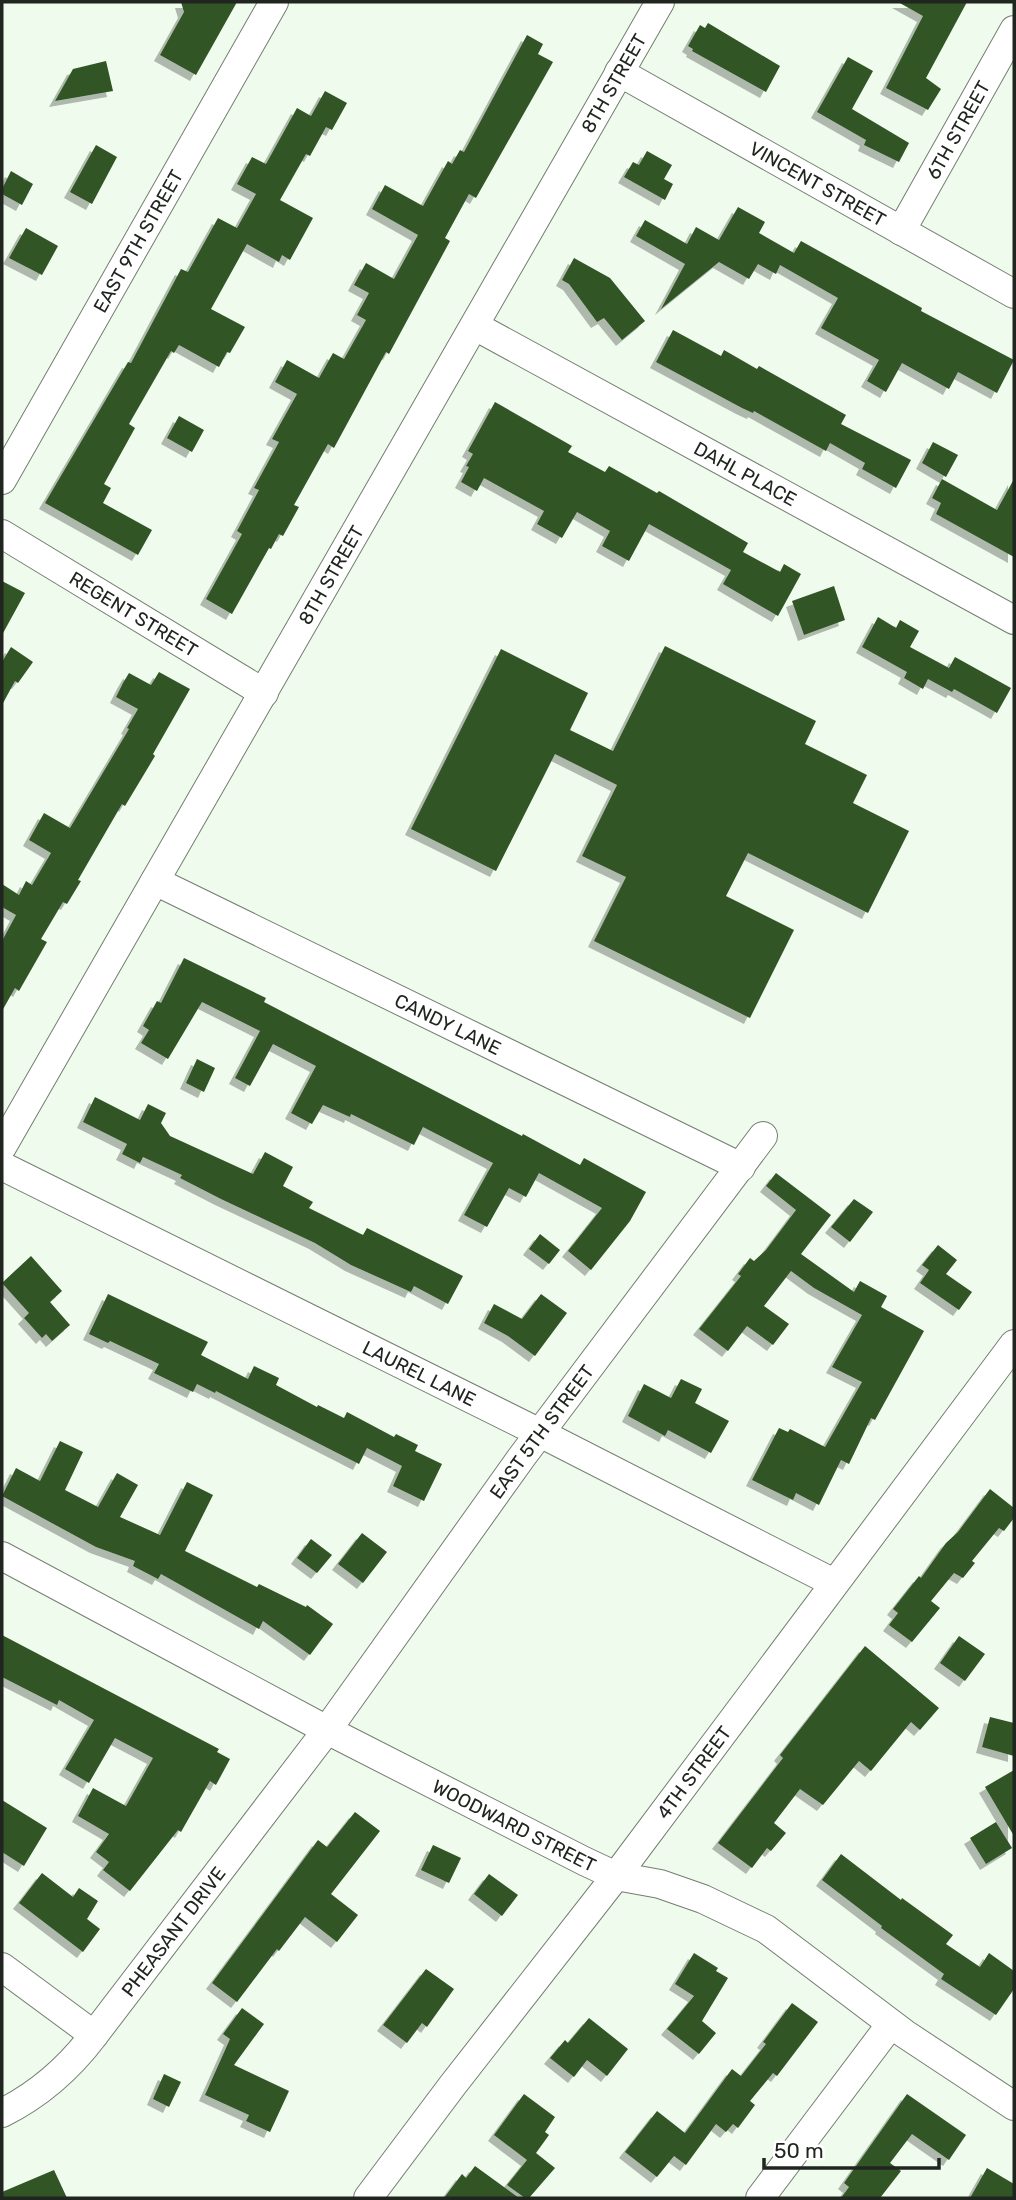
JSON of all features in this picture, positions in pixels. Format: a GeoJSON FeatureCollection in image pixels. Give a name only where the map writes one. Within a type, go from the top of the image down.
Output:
{"type":"FeatureCollection","features":[{"type":"Feature","properties":{"kind":"street","name":"EAST 9TH STREET"},"geometry":{"type":"LineString","coordinates":[[2,480],[274,2]]}},
{"type":"Feature","properties":{"kind":"street","name":"8TH STREET"},"geometry":{"type":"LineString","coordinates":[[2,1147],[660,2]]}},
{"type":"Feature","properties":{"kind":"street","name":"6TH STREET"},"geometry":{"type":"LineString","coordinates":[[901,231],[1014,30]]}},
{"type":"Feature","properties":{"kind":"street","name":"VINCENT STREET"},"geometry":{"type":"LineString","coordinates":[[619,72],[1014,294]]}},
{"type":"Feature","properties":{"kind":"street","name":"DAHL PLACE"},"geometry":{"type":"LineString","coordinates":[[475,326],[1014,620]]}},
{"type":"Feature","properties":{"kind":"street","name":"REGENT STREET"},"geometry":{"type":"LineString","coordinates":[[2,534],[264,694]]}},
{"type":"Feature","properties":{"kind":"street","name":"CANDY LANE"},"geometry":{"type":"LineString","coordinates":[[155,881],[741,1167]]}},
{"type":"Feature","properties":{"kind":"street","name":"EAST 5TH STREET"},"geometry":{"type":"LineString","coordinates":[[327,1730],[540,1433],[763,1136]]}},
{"type":"Feature","properties":{"kind":"street","name":"LAUREL LANE"},"geometry":{"type":"LineString","coordinates":[[2,1166],[540,1433],[834,1583]]}},
{"type":"Feature","properties":{"kind":"street","name":"4TH STREET"},"geometry":{"type":"LineString","coordinates":[[368,2198],[616,1876],[1014,1344]]}},
{"type":"Feature","properties":{"kind":"street","name":"WOODWARD STREET"},"geometry":{"type":"LineString","coordinates":[[2,1556],[327,1730],[616,1876],[671,1888],[703,1899],[766,1929],[891,2024],[1012,2099]]}},
{"type":"Feature","properties":{"kind":"street","name":"PHEASANT DRIVE"},"geometry":{"type":"LineString","coordinates":[[2,2113],[41,2089],[76,2057],[327,1730]]}},
{"type":"Feature","properties":{"kind":"street"},"geometry":{"type":"LineString","coordinates":[[2,1967],[94,2035]]}},
{"type":"Feature","properties":{"kind":"street"},"geometry":{"type":"LineString","coordinates":[[760,2198],[891,2024]]}},
{"type":"Feature","properties":{"kind":"building"},"geometry":{"type":"Polygon","coordinates":[[[181,2],[237,2],[196,75],[160,55],[184,12],[181,2]]]}},
{"type":"Feature","properties":{"kind":"building"},"geometry":{"type":"Polygon","coordinates":[[[898,2],[967,2],[926,78],[941,89],[928,110],[886,88],[923,16],[898,2]]]}},
{"type":"Feature","properties":{"kind":"building"},"geometry":{"type":"Polygon","coordinates":[[[708,23],[780,66],[766,92],[692,51],[688,46],[700,25],[705,28],[708,23]]]}},
{"type":"Feature","properties":{"kind":"building"},"geometry":{"type":"Polygon","coordinates":[[[527,35],[543,44],[538,54],[553,62],[476,198],[469,194],[445,238],[450,241],[389,354],[386,352],[334,448],[328,444],[294,505],[299,507],[283,536],[279,534],[271,549],[269,548],[232,614],[206,599],[242,534],[237,531],[259,490],[254,488],[279,442],[272,439],[297,394],[275,382],[287,360],[319,378],[333,353],[344,359],[366,320],[357,315],[369,293],[354,285],[366,263],[394,279],[418,235],[372,209],[385,185],[423,206],[448,161],[452,164],[460,150],[464,152],[527,35]]]}},
{"type":"Feature","properties":{"kind":"building"},"geometry":{"type":"Polygon","coordinates":[[[848,57],[873,71],[852,109],[909,143],[899,162],[864,145],[866,140],[817,112],[848,57]]]}},
{"type":"Feature","properties":{"kind":"building"},"geometry":{"type":"Polygon","coordinates":[[[106,61],[113,91],[55,101],[73,69],[106,61]]]}},
{"type":"Feature","properties":{"kind":"building"},"geometry":{"type":"Polygon","coordinates":[[[325,91],[347,103],[332,130],[326,127],[310,156],[306,154],[280,200],[313,218],[290,260],[282,255],[279,262],[247,244],[211,309],[245,327],[230,353],[227,352],[219,367],[179,345],[174,353],[171,351],[129,424],[135,428],[104,484],[111,488],[103,503],[152,530],[138,555],[45,503],[128,362],[131,363],[181,269],[188,272],[218,218],[237,228],[256,194],[237,184],[252,157],[266,164],[297,108],[311,116],[325,91]]]}},
{"type":"Feature","properties":{"kind":"building"},"geometry":{"type":"Polygon","coordinates":[[[96,145],[117,157],[92,204],[70,192],[96,145]]]}},
{"type":"Feature","properties":{"kind":"building"},"geometry":{"type":"Polygon","coordinates":[[[647,151],[672,165],[664,179],[673,184],[665,200],[624,177],[633,162],[639,165],[647,151]]]}},
{"type":"Feature","properties":{"kind":"building"},"geometry":{"type":"Polygon","coordinates":[[[11,171],[33,184],[22,205],[2,194],[11,171]]]}},
{"type":"Feature","properties":{"kind":"building"},"geometry":{"type":"Polygon","coordinates":[[[738,207],[765,222],[759,233],[794,253],[801,241],[922,308],[921,311],[1014,360],[997,393],[958,372],[949,389],[902,363],[886,392],[867,381],[879,360],[821,328],[838,298],[780,265],[776,274],[758,264],[749,279],[719,262],[661,309],[685,264],[636,236],[645,220],[687,244],[696,227],[719,240],[738,207]]]}},
{"type":"Feature","properties":{"kind":"building"},"geometry":{"type":"Polygon","coordinates":[[[26,228],[58,246],[42,275],[9,258],[26,228]]]}},
{"type":"Feature","properties":{"kind":"building"},"geometry":{"type":"Polygon","coordinates":[[[574,258],[610,278],[645,321],[622,340],[604,318],[597,322],[569,284],[562,280],[574,258]]]}},
{"type":"Feature","properties":{"kind":"building"},"geometry":{"type":"Polygon","coordinates":[[[673,330],[721,356],[724,350],[757,369],[759,366],[846,415],[841,424],[911,460],[896,488],[862,469],[865,463],[830,443],[826,451],[656,362],[673,330]]]}},
{"type":"Feature","properties":{"kind":"building"},"geometry":{"type":"Polygon","coordinates":[[[495,402],[572,446],[568,452],[605,472],[609,466],[657,493],[659,491],[748,543],[743,552],[780,572],[784,564],[801,574],[778,616],[723,584],[731,570],[649,524],[629,561],[602,546],[610,531],[577,512],[562,538],[537,524],[544,511],[484,478],[477,491],[461,482],[473,454],[468,451],[495,402]]]}},
{"type":"Feature","properties":{"kind":"building"},"geometry":{"type":"Polygon","coordinates":[[[179,416],[204,430],[192,452],[167,438],[179,416]]]}},
{"type":"Feature","properties":{"kind":"building"},"geometry":{"type":"Polygon","coordinates":[[[933,442],[958,455],[946,477],[922,463],[933,442]]]}},
{"type":"Feature","properties":{"kind":"building"},"geometry":{"type":"Polygon","coordinates":[[[942,479],[997,510],[1014,479],[1014,557],[936,514],[941,503],[932,498],[942,479]]]}},
{"type":"Feature","properties":{"kind":"building"},"geometry":{"type":"Polygon","coordinates":[[[2,581],[25,593],[2,635],[2,581]]]}},
{"type":"Feature","properties":{"kind":"building"},"geometry":{"type":"Polygon","coordinates":[[[834,586],[845,620],[804,635],[792,601],[834,586]]]}},
{"type":"Feature","properties":{"kind":"building"},"geometry":{"type":"Polygon","coordinates":[[[878,617],[896,628],[900,620],[919,631],[910,647],[949,668],[955,657],[1011,688],[997,713],[954,689],[952,692],[928,679],[923,689],[904,678],[907,672],[862,647],[878,617]]]}},
{"type":"Feature","properties":{"kind":"building"},"geometry":{"type":"Polygon","coordinates":[[[665,646],[816,721],[805,744],[867,775],[853,803],[909,831],[868,913],[748,853],[726,896],[794,930],[750,1018],[594,941],[626,877],[582,856],[617,785],[555,754],[496,871],[411,829],[501,649],[588,693],[570,730],[613,751],[665,646]]]}},
{"type":"Feature","properties":{"kind":"building"},"geometry":{"type":"Polygon","coordinates":[[[11,647],[33,662],[18,683],[15,681],[2,705],[2,662],[11,647]]]}},
{"type":"Feature","properties":{"kind":"building"},"geometry":{"type":"Polygon","coordinates":[[[159,672],[190,689],[153,754],[155,756],[125,806],[122,804],[78,880],[81,881],[67,904],[63,902],[41,939],[47,942],[19,991],[15,988],[2,1011],[2,941],[16,915],[2,907],[2,884],[19,895],[26,881],[32,885],[51,853],[29,840],[44,813],[70,828],[129,729],[127,728],[138,709],[116,697],[123,683],[129,673],[151,685],[159,672]]]}},
{"type":"Feature","properties":{"kind":"building"},"geometry":{"type":"Polygon","coordinates":[[[184,958],[266,998],[264,1002],[522,1136],[523,1134],[580,1165],[584,1158],[646,1192],[630,1221],[591,1270],[568,1251],[602,1208],[539,1173],[526,1197],[509,1188],[487,1227],[464,1215],[493,1163],[423,1127],[414,1145],[351,1114],[350,1117],[323,1105],[312,1124],[291,1113],[316,1066],[273,1044],[250,1086],[235,1078],[260,1031],[202,1002],[168,1059],[141,1043],[149,1030],[143,1026],[157,1001],[161,1003],[184,958]]]}},
{"type":"Feature","properties":{"kind":"building"},"geometry":{"type":"Polygon","coordinates":[[[197,1059],[215,1068],[204,1092],[186,1083],[197,1059]]]}},
{"type":"Feature","properties":{"kind":"building"},"geometry":{"type":"Polygon","coordinates":[[[95,1097],[140,1120],[148,1104],[166,1113],[161,1123],[170,1136],[253,1174],[265,1152],[293,1167],[283,1186],[313,1202],[309,1208],[363,1235],[367,1228],[463,1276],[448,1304],[414,1286],[411,1292],[351,1265],[315,1243],[221,1199],[180,1178],[182,1175],[143,1157],[140,1163],[122,1154],[127,1144],[83,1122],[95,1097]]]}},
{"type":"Feature","properties":{"kind":"building"},"geometry":{"type":"Polygon","coordinates":[[[776,1173],[831,1215],[801,1254],[854,1292],[860,1281],[887,1296],[881,1307],[924,1331],[875,1420],[871,1418],[849,1464],[841,1460],[819,1505],[796,1493],[793,1500],[752,1480],[779,1428],[788,1432],[790,1429],[825,1447],[862,1382],[832,1367],[862,1315],[814,1288],[791,1271],[764,1306],[789,1324],[773,1345],[747,1326],[728,1351],[699,1329],[741,1276],[738,1274],[750,1258],[754,1261],[766,1250],[796,1210],[766,1186],[776,1173]]]}},
{"type":"Feature","properties":{"kind":"building"},"geometry":{"type":"Polygon","coordinates":[[[854,1199],[873,1212],[850,1242],[831,1227],[854,1199]]]}},
{"type":"Feature","properties":{"kind":"building"},"geometry":{"type":"Polygon","coordinates":[[[540,1234],[560,1250],[549,1264],[529,1249],[540,1234]]]}},
{"type":"Feature","properties":{"kind":"building"},"geometry":{"type":"Polygon","coordinates":[[[938,1245],[957,1260],[946,1274],[972,1292],[959,1310],[920,1283],[929,1270],[922,1265],[938,1245]]]}},
{"type":"Feature","properties":{"kind":"building"},"geometry":{"type":"Polygon","coordinates":[[[31,1256],[62,1291],[50,1302],[70,1325],[52,1341],[46,1334],[42,1338],[24,1318],[29,1313],[2,1283],[31,1256]]]}},
{"type":"Feature","properties":{"kind":"building"},"geometry":{"type":"Polygon","coordinates":[[[108,1294],[208,1342],[201,1355],[248,1379],[254,1366],[279,1378],[276,1385],[317,1407],[318,1405],[344,1418],[347,1412],[394,1437],[396,1434],[418,1445],[415,1451],[442,1464],[424,1501],[393,1486],[402,1466],[367,1448],[359,1464],[216,1391],[215,1393],[197,1384],[193,1392],[154,1373],[159,1364],[89,1334],[108,1294]]]}},
{"type":"Feature","properties":{"kind":"building"},"geometry":{"type":"Polygon","coordinates":[[[541,1294],[567,1313],[535,1356],[508,1336],[484,1323],[494,1304],[522,1319],[541,1294]]]}},
{"type":"Feature","properties":{"kind":"building"},"geometry":{"type":"Polygon","coordinates":[[[681,1379],[702,1389],[695,1403],[729,1421],[711,1453],[668,1430],[665,1436],[628,1416],[644,1384],[671,1398],[681,1379]]]}},
{"type":"Feature","properties":{"kind":"building"},"geometry":{"type":"Polygon","coordinates":[[[60,1441],[83,1452],[65,1490],[98,1507],[117,1473],[138,1485],[120,1517],[160,1535],[187,1482],[213,1495],[185,1551],[257,1587],[259,1584],[306,1607],[307,1605],[333,1624],[310,1655],[263,1621],[259,1629],[161,1574],[158,1579],[133,1566],[135,1561],[96,1547],[2,1496],[16,1468],[40,1481],[60,1441]]]}},
{"type":"Feature","properties":{"kind":"building"},"geometry":{"type":"Polygon","coordinates":[[[990,1489],[1014,1508],[1014,1518],[1004,1531],[999,1528],[972,1561],[975,1563],[963,1578],[954,1573],[931,1601],[940,1608],[912,1642],[889,1625],[898,1613],[893,1609],[919,1576],[921,1578],[990,1489]]]}},
{"type":"Feature","properties":{"kind":"building"},"geometry":{"type":"Polygon","coordinates":[[[362,1533],[387,1552],[363,1583],[338,1564],[362,1533]]]}},
{"type":"Feature","properties":{"kind":"building"},"geometry":{"type":"Polygon","coordinates":[[[311,1539],[332,1555],[317,1573],[297,1558],[311,1539]]]}},
{"type":"Feature","properties":{"kind":"building"},"geometry":{"type":"Polygon","coordinates":[[[2,1635],[219,1749],[217,1752],[230,1759],[216,1785],[210,1781],[181,1832],[178,1830],[130,1891],[103,1870],[109,1862],[96,1852],[109,1834],[78,1816],[93,1788],[126,1806],[153,1758],[115,1738],[89,1783],[65,1769],[94,1720],[59,1700],[57,1705],[2,1677],[2,1635]]]}},
{"type":"Feature","properties":{"kind":"building"},"geometry":{"type":"Polygon","coordinates":[[[959,1636],[985,1654],[965,1681],[940,1663],[959,1636]]]}},
{"type":"Feature","properties":{"kind":"building"},"geometry":{"type":"Polygon","coordinates":[[[865,1646],[939,1708],[920,1730],[911,1722],[871,1771],[859,1761],[823,1805],[800,1789],[774,1823],[786,1833],[771,1851],[767,1848],[752,1868],[718,1843],[783,1758],[780,1755],[865,1646]]]}},
{"type":"Feature","properties":{"kind":"building"},"geometry":{"type":"Polygon","coordinates":[[[990,1717],[1014,1723],[1014,1756],[982,1747],[990,1717]]]}},
{"type":"Feature","properties":{"kind":"building"},"geometry":{"type":"Polygon","coordinates":[[[1014,1770],[1014,1836],[985,1787],[1014,1770]]]}},
{"type":"Feature","properties":{"kind":"building"},"geometry":{"type":"Polygon","coordinates":[[[2,1800],[47,1828],[24,1866],[2,1852],[2,1800]]]}},
{"type":"Feature","properties":{"kind":"building"},"geometry":{"type":"Polygon","coordinates":[[[355,1812],[380,1831],[331,1894],[358,1915],[337,1942],[305,1917],[237,2002],[212,1983],[318,1840],[327,1847],[355,1812]]]}},
{"type":"Feature","properties":{"kind":"building"},"geometry":{"type":"Polygon","coordinates":[[[996,1822],[1012,1848],[986,1864],[970,1838],[996,1822]]]}},
{"type":"Feature","properties":{"kind":"building"},"geometry":{"type":"Polygon","coordinates":[[[433,1845],[461,1858],[449,1883],[421,1870],[433,1845]]]}},
{"type":"Feature","properties":{"kind":"building"},"geometry":{"type":"Polygon","coordinates":[[[841,1854],[901,1900],[902,1898],[953,1935],[946,1944],[980,1967],[989,1953],[1014,1971],[1014,1989],[996,2015],[941,1979],[944,1974],[822,1880],[841,1854]]]}},
{"type":"Feature","properties":{"kind":"building"},"geometry":{"type":"Polygon","coordinates":[[[42,1873],[73,1897],[79,1888],[98,1901],[87,1919],[100,1929],[83,1952],[19,1903],[42,1873]]]}},
{"type":"Feature","properties":{"kind":"building"},"geometry":{"type":"Polygon","coordinates":[[[489,1874],[518,1895],[502,1916],[474,1894],[489,1874]]]}},
{"type":"Feature","properties":{"kind":"building"},"geometry":{"type":"Polygon","coordinates":[[[694,1953],[718,1968],[716,1971],[728,1978],[702,2021],[716,2033],[699,2054],[667,2029],[694,1996],[675,1984],[694,1953]]]}},
{"type":"Feature","properties":{"kind":"building"},"geometry":{"type":"Polygon","coordinates":[[[426,1969],[454,1989],[427,2027],[422,2023],[407,2043],[383,2025],[426,1969]]]}},
{"type":"Feature","properties":{"kind":"building"},"geometry":{"type":"Polygon","coordinates":[[[792,2003],[818,2022],[777,2076],[773,2073],[750,2101],[755,2105],[738,2128],[733,2124],[726,2132],[716,2124],[686,2165],[674,2156],[657,2177],[625,2152],[657,2111],[685,2133],[732,2069],[741,2076],[766,2044],[763,2042],[792,2003]]]}},
{"type":"Feature","properties":{"kind":"building"},"geometry":{"type":"Polygon","coordinates":[[[242,2008],[264,2024],[234,2065],[289,2091],[270,2132],[246,2121],[249,2115],[205,2095],[230,2039],[223,2034],[242,2008]]]}},
{"type":"Feature","properties":{"kind":"building"},"geometry":{"type":"Polygon","coordinates":[[[589,2018],[628,2049],[607,2076],[587,2060],[574,2077],[550,2058],[565,2040],[568,2043],[589,2018]]]}},
{"type":"Feature","properties":{"kind":"building"},"geometry":{"type":"Polygon","coordinates":[[[164,2074],[181,2082],[169,2107],[153,2099],[164,2074]]]}},
{"type":"Feature","properties":{"kind":"building"},"geometry":{"type":"Polygon","coordinates":[[[524,2094],[555,2117],[545,2132],[549,2135],[536,2153],[555,2168],[529,2198],[507,2185],[527,2160],[494,2135],[524,2094]]]}},
{"type":"Feature","properties":{"kind":"building"},"geometry":{"type":"Polygon","coordinates":[[[907,2094],[966,2135],[949,2160],[912,2134],[890,2163],[901,2171],[880,2198],[841,2198],[849,2187],[844,2183],[907,2094]]]}},
{"type":"Feature","properties":{"kind":"building"},"geometry":{"type":"Polygon","coordinates":[[[475,2166],[519,2198],[444,2198],[462,2174],[466,2178],[475,2166]]]}},
{"type":"Feature","properties":{"kind":"building"},"geometry":{"type":"Polygon","coordinates":[[[987,2168],[1014,2184],[1014,2198],[970,2198],[987,2168]]]}},
{"type":"Feature","properties":{"kind":"building"},"geometry":{"type":"Polygon","coordinates":[[[54,2170],[67,2198],[2,2198],[2,2192],[54,2170]]]}}]}
